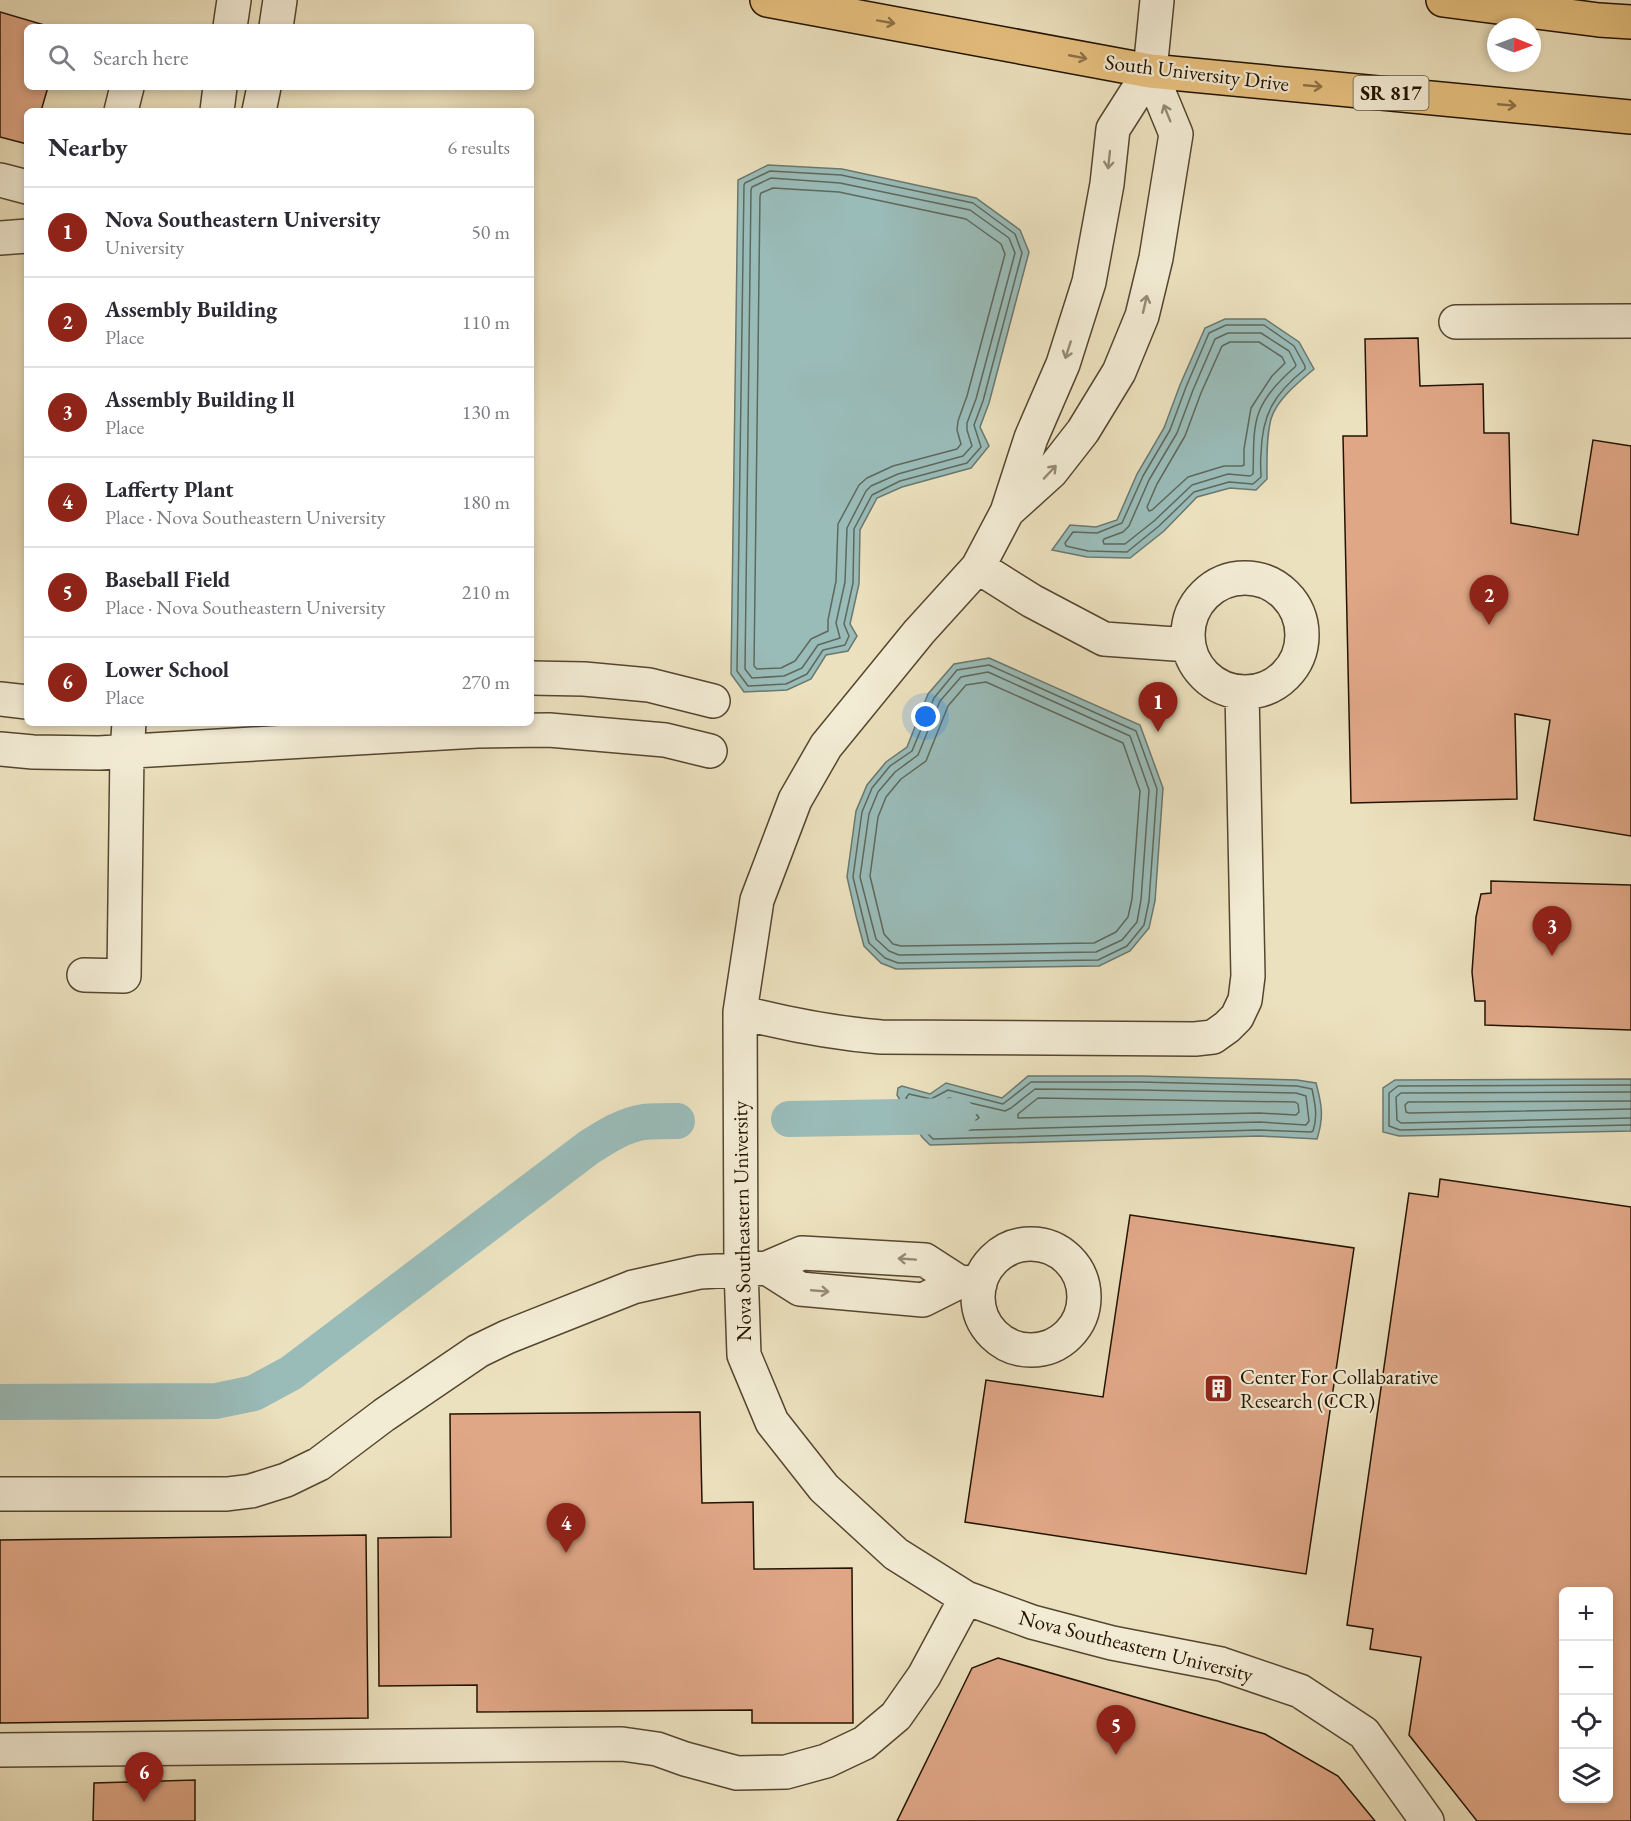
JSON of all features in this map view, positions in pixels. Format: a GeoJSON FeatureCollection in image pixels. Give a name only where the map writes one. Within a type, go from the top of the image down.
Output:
{"type":"FeatureCollection","features":[{"type":"Feature","properties":{"kind":"main road","name":"South University Drive"},"geometry":{"type":"LineString","coordinates":[[767,0],[1150,71],[1631,117]]}},
{"type":"Feature","properties":{"kind":"main road"},"geometry":{"type":"LineString","coordinates":[[1443,0],[1631,22]]}},
{"type":"Feature","properties":{"kind":"street"},"geometry":{"type":"LineString","coordinates":[[230,24],[234,0]]}},
{"type":"Feature","properties":{"kind":"street"},"geometry":{"type":"LineString","coordinates":[[276,24],[280,0]]}},
{"type":"Feature","properties":{"kind":"street"},"geometry":{"type":"LineString","coordinates":[[1150,71],[1157,0]]}},
{"type":"Feature","properties":{"kind":"street","name":"Nova Southeastern University"},"geometry":{"type":"LineString","coordinates":[[1150,71],[1113,129],[1107,184],[1089,282],[1063,364],[1031,438],[1007,512],[978,567],[919,632],[826,747],[795,800],[757,900],[740,1012],[754,1269],[744,1355],[772,1422],[824,1488],[896,1554],[966,1598],[1032,1622],[1112,1643],[1221,1664],[1300,1691],[1364,1732],[1427,1821]]}},
{"type":"Feature","properties":{"kind":"street","name":"Nova Southeastern University"},"geometry":{"type":"LineString","coordinates":[[1007,512],[1051,472],[1083,431],[1119,372],[1142,316],[1156,258],[1176,134],[1150,71]]}},
{"type":"Feature","properties":{"kind":"street"},"geometry":{"type":"LineString","coordinates":[[122,108],[126,90]]}},
{"type":"Feature","properties":{"kind":"street"},"geometry":{"type":"LineString","coordinates":[[217,108],[220,90]]}},
{"type":"Feature","properties":{"kind":"street"},"geometry":{"type":"LineString","coordinates":[[260,108],[263,90]]}},
{"type":"Feature","properties":{"kind":"street"},"geometry":{"type":"LineString","coordinates":[[0,180],[24,186]]}},
{"type":"Feature","properties":{"kind":"street"},"geometry":{"type":"LineString","coordinates":[[0,238],[24,236]]}},
{"type":"Feature","properties":{"kind":"street"},"geometry":{"type":"LineString","coordinates":[[1456,322],[1631,321]]}},
{"type":"Feature","properties":{"kind":"street"},"geometry":{"type":"LineString","coordinates":[[978,567],[1032,601],[1104,639],[1189,645]]}},
{"type":"Feature","properties":{"kind":"street"},"geometry":{"type":"LineString","coordinates":[[1239,578],[1258,579],[1275,586],[1289,599],[1298,615],[1302,633],[1299,652],[1291,669],[1277,682],[1260,690],[1242,692],[1223,687],[1207,678],[1195,663],[1189,645],[1189,626],[1195,608],[1205,593],[1221,582],[1239,578]]}},
{"type":"Feature","properties":{"kind":"street"},"geometry":{"type":"LineString","coordinates":[[534,678],[584,679],[649,685],[713,701]]}},
{"type":"Feature","properties":{"kind":"street"},"geometry":{"type":"LineString","coordinates":[[740,1012],[779,1022],[854,1035],[881,1037],[1195,1039],[1213,1037],[1237,1017],[1245,1000],[1248,976],[1242,692]]}},
{"type":"Feature","properties":{"kind":"street"},"geometry":{"type":"LineString","coordinates":[[0,699],[24,702]]}},
{"type":"Feature","properties":{"kind":"street"},"geometry":{"type":"LineString","coordinates":[[0,749],[44,753],[99,753],[128,737],[549,730],[665,740],[710,751]]}},
{"type":"Feature","properties":{"kind":"street"},"geometry":{"type":"LineString","coordinates":[[84,975],[124,976],[128,737]]}},
{"type":"Feature","properties":{"kind":"street"},"geometry":{"type":"LineString","coordinates":[[0,1494],[227,1494],[251,1491],[286,1480],[319,1464],[434,1380],[478,1351],[507,1337],[633,1287],[700,1272],[754,1269],[802,1253],[925,1260],[970,1283],[923,1300],[800,1289],[754,1269]]}},
{"type":"Feature","properties":{"kind":"street"},"geometry":{"type":"LineString","coordinates":[[864,1295],[868,1257]]}},
{"type":"Feature","properties":{"kind":"street"},"geometry":{"type":"LineString","coordinates":[[0,1750],[622,1744],[657,1749],[685,1760],[737,1773],[786,1772],[826,1761],[864,1743],[896,1716],[924,1676],[966,1598]]}},
{"type":"Feature","properties":{"kind":"water"},"geometry":{"type":"Polygon","coordinates":[[[768,165],[842,169],[976,198],[1020,230],[1029,252],[989,403],[980,427],[989,446],[971,468],[902,487],[877,498],[860,530],[859,584],[850,624],[857,636],[848,651],[826,655],[811,679],[787,690],[744,692],[731,674],[738,180],[768,165]]]}},
{"type":"Feature","properties":{"kind":"water"},"geometry":{"type":"Polygon","coordinates":[[[1225,319],[1265,319],[1299,342],[1314,369],[1289,391],[1271,419],[1267,449],[1267,479],[1256,490],[1230,488],[1197,497],[1164,531],[1130,558],[1087,557],[1052,550],[1070,525],[1096,527],[1117,520],[1137,474],[1164,428],[1205,328],[1225,319]]]}},
{"type":"Feature","properties":{"kind":"water"},"geometry":{"type":"Polygon","coordinates":[[[989,658],[1140,725],[1163,788],[1155,901],[1149,928],[1130,951],[1099,966],[896,969],[881,963],[864,946],[847,877],[856,811],[867,785],[886,762],[907,747],[928,694],[954,664],[989,658]]]}},
{"type":"Feature","properties":{"kind":"water"},"geometry":{"type":"Polygon","coordinates":[[[1028,1076],[1140,1076],[1297,1080],[1316,1083],[1321,1105],[1321,1124],[1317,1139],[1260,1136],[930,1145],[922,1137],[897,1095],[898,1088],[902,1086],[930,1094],[946,1083],[1002,1098],[1028,1076]]]}},
{"type":"Feature","properties":{"kind":"water"},"geometry":{"type":"Polygon","coordinates":[[[1631,1079],[1631,1131],[1399,1136],[1383,1132],[1383,1088],[1395,1080],[1631,1079]]]}},
{"type":"Feature","properties":{"kind":"building"},"geometry":{"type":"Polygon","coordinates":[[[0,12],[41,24],[24,24],[24,90],[47,90],[42,108],[24,108],[24,143],[0,137],[0,12]]]}},
{"type":"Feature","properties":{"kind":"building"},"geometry":{"type":"Polygon","coordinates":[[[1418,338],[1420,386],[1483,384],[1484,433],[1509,433],[1511,523],[1578,535],[1593,440],[1631,446],[1631,836],[1534,820],[1550,720],[1515,714],[1517,799],[1351,803],[1343,436],[1367,436],[1365,339],[1418,338]]]}},
{"type":"Feature","properties":{"kind":"building"},"geometry":{"type":"Polygon","coordinates":[[[1491,881],[1631,885],[1631,1030],[1485,1025],[1485,1001],[1475,1001],[1472,972],[1476,917],[1481,894],[1491,893],[1491,881]]]}},
{"type":"Feature","properties":{"kind":"building"},"geometry":{"type":"Polygon","coordinates":[[[1440,1179],[1631,1207],[1631,1821],[1477,1821],[1409,1735],[1421,1657],[1370,1649],[1373,1629],[1347,1625],[1409,1193],[1438,1197],[1440,1179]]]}},
{"type":"Feature","properties":{"kind":"building","name":"Center For Collabarative Research (CCR)"},"geometry":{"type":"Polygon","coordinates":[[[1130,1215],[1354,1248],[1306,1574],[965,1522],[986,1380],[1103,1397],[1130,1215]]]}},
{"type":"Feature","properties":{"kind":"building"},"geometry":{"type":"Polygon","coordinates":[[[700,1412],[702,1503],[753,1502],[754,1569],[852,1568],[853,1723],[752,1723],[752,1710],[477,1712],[477,1685],[379,1686],[378,1538],[451,1537],[450,1414],[700,1412]]]}},
{"type":"Feature","properties":{"kind":"building"},"geometry":{"type":"Polygon","coordinates":[[[366,1535],[368,1718],[0,1723],[0,1540],[366,1535]]]}},
{"type":"Feature","properties":{"kind":"building"},"geometry":{"type":"Polygon","coordinates":[[[998,1658],[1265,1734],[1338,1776],[1375,1821],[897,1821],[972,1668],[998,1658]]]}},
{"type":"Feature","properties":{"kind":"building"},"geometry":{"type":"Polygon","coordinates":[[[195,1780],[195,1821],[93,1821],[94,1783],[195,1780]]]}},
{"type":"Feature","properties":{"kind":"waterway"},"geometry":{"type":"LineString","coordinates":[[789,1119],[958,1116]]}},
{"type":"Feature","properties":{"kind":"waterway"},"geometry":{"type":"LineString","coordinates":[[0,1402],[216,1401],[254,1393],[291,1373],[594,1144],[614,1132],[636,1124],[677,1121]]}},
{"type":"Feature","properties":{"kind":"place","name":"Assembly Building"},"geometry":{"type":"Point","coordinates":[1489,625]}},
{"type":"Feature","properties":{"kind":"place","name":"Nova Southeastern University"},"geometry":{"type":"Point","coordinates":[1158,732]}},
{"type":"Feature","properties":{"kind":"place","name":"Assembly Building ll"},"geometry":{"type":"Point","coordinates":[1552,956]}},
{"type":"Feature","properties":{"kind":"place","name":"Center For Collabarative Research (CCR)"},"geometry":{"type":"Point","coordinates":[1219,1389]}},
{"type":"Feature","properties":{"kind":"place","name":"Lafferty Plant"},"geometry":{"type":"Point","coordinates":[566,1553]}},
{"type":"Feature","properties":{"kind":"place","name":"Baseball Field"},"geometry":{"type":"Point","coordinates":[1116,1755]}},
{"type":"Feature","properties":{"kind":"place","name":"Lower School"},"geometry":{"type":"Point","coordinates":[144,1802]}}]}
